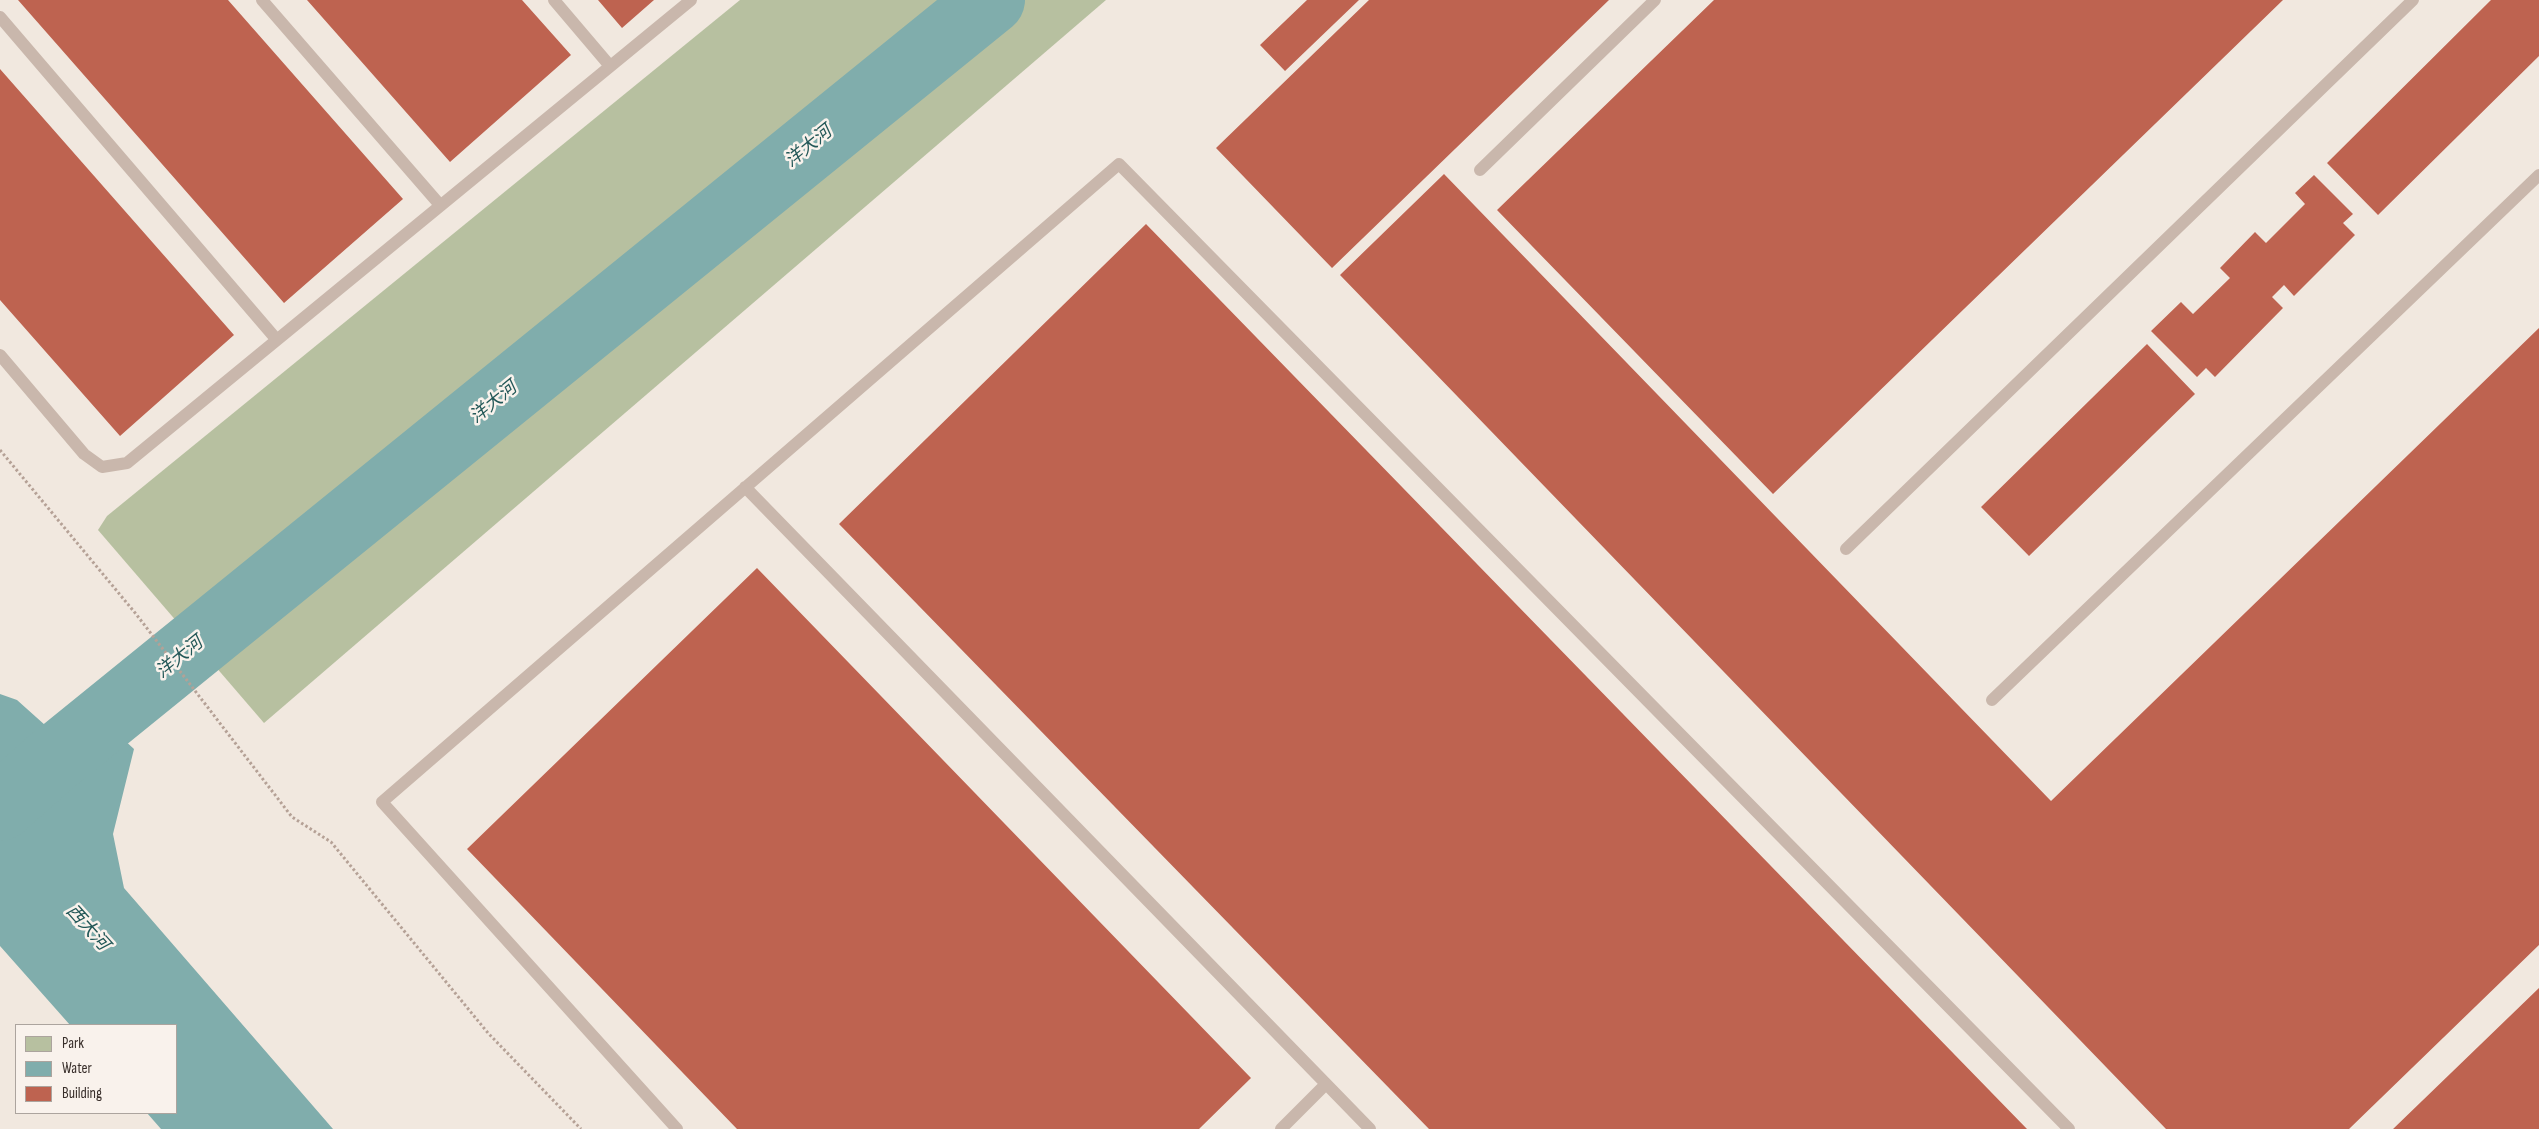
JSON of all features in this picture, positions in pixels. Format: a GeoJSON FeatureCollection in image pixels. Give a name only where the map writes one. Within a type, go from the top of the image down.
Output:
{"type":"FeatureCollection","features":[{"type":"Feature","properties":{"kind":"lane"},"geometry":{"type":"LineString","coordinates":[[262,0],[440,205]]}},
{"type":"Feature","properties":{"kind":"lane"},"geometry":{"type":"LineString","coordinates":[[554,0],[610,66]]}},
{"type":"Feature","properties":{"kind":"lane"},"geometry":{"type":"LineString","coordinates":[[0,355],[84,454],[102,467],[127,463],[691,0]]}},
{"type":"Feature","properties":{"kind":"lane"},"geometry":{"type":"LineString","coordinates":[[1480,170],[1655,0]]}},
{"type":"Feature","properties":{"kind":"lane"},"geometry":{"type":"LineString","coordinates":[[1846,549],[2413,0]]}},
{"type":"Feature","properties":{"kind":"lane"},"geometry":{"type":"LineString","coordinates":[[0,17],[277,340]]}},
{"type":"Feature","properties":{"kind":"lane"},"geometry":{"type":"LineString","coordinates":[[677,1129],[382,802],[1119,164],[2069,1129]]}},
{"type":"Feature","properties":{"kind":"lane"},"geometry":{"type":"LineString","coordinates":[[1992,700],[2539,175]]}},
{"type":"Feature","properties":{"kind":"lane"},"geometry":{"type":"LineString","coordinates":[[745,487],[1370,1129]]}},
{"type":"Feature","properties":{"kind":"lane"},"geometry":{"type":"LineString","coordinates":[[1281,1129],[1326,1084]]}},
{"type":"Feature","properties":{"kind":"path"},"geometry":{"type":"LineString","coordinates":[[0,450],[136,614],[292,817],[331,842],[488,1033],[581,1129]]}},
{"type":"Feature","properties":{"kind":"green space"},"geometry":{"type":"Polygon","coordinates":[[[740,0],[1106,0],[264,723],[98,530],[107,516],[740,0]]]}},
{"type":"Feature","properties":{"kind":"water","name":"西大河"},"geometry":{"type":"Polygon","coordinates":[[[0,694],[17,700],[55,734],[95,713],[134,749],[113,834],[124,888],[333,1129],[161,1129],[148,1114],[178,1114],[178,1024],[69,1024],[0,946],[0,694]]]}},
{"type":"Feature","properties":{"kind":"building"},"geometry":{"type":"Polygon","coordinates":[[[18,0],[228,0],[403,199],[284,303],[18,0]]]}},
{"type":"Feature","properties":{"kind":"building"},"geometry":{"type":"Polygon","coordinates":[[[307,0],[522,0],[571,55],[450,162],[307,0]]]}},
{"type":"Feature","properties":{"kind":"building"},"geometry":{"type":"Polygon","coordinates":[[[598,0],[654,0],[622,28],[598,0]]]}},
{"type":"Feature","properties":{"kind":"building"},"geometry":{"type":"Polygon","coordinates":[[[1307,0],[1359,0],[1285,71],[1260,45],[1307,0]]]}},
{"type":"Feature","properties":{"kind":"building"},"geometry":{"type":"Polygon","coordinates":[[[1369,0],[1609,0],[1332,268],[1216,148],[1369,0]]]}},
{"type":"Feature","properties":{"kind":"building"},"geometry":{"type":"Polygon","coordinates":[[[1714,0],[2283,0],[1773,494],[1497,210],[1714,0]]]}},
{"type":"Feature","properties":{"kind":"building"},"geometry":{"type":"Polygon","coordinates":[[[2491,0],[2539,0],[2539,56],[2378,215],[2327,163],[2491,0]]]}},
{"type":"Feature","properties":{"kind":"building"},"geometry":{"type":"Polygon","coordinates":[[[0,69],[234,335],[120,436],[0,300],[0,69]]]}},
{"type":"Feature","properties":{"kind":"building"},"geometry":{"type":"Polygon","coordinates":[[[1444,174],[2051,801],[2539,328],[2539,945],[2349,1129],[2166,1129],[1340,275],[1444,174]]]}},
{"type":"Feature","properties":{"kind":"building"},"geometry":{"type":"Polygon","coordinates":[[[2314,175],[2353,214],[2343,223],[2355,235],[2294,296],[2284,285],[2272,297],[2283,308],[2215,377],[2206,368],[2197,377],[2151,331],[2181,302],[2193,314],[2230,278],[2220,268],[2255,232],[2266,243],[2305,204],[2295,193],[2314,175]]]}},
{"type":"Feature","properties":{"kind":"building"},"geometry":{"type":"Polygon","coordinates":[[[1146,224],[2027,1129],[1429,1129],[839,524],[1146,224]]]}},
{"type":"Feature","properties":{"kind":"building"},"geometry":{"type":"Polygon","coordinates":[[[2147,344],[2195,394],[2029,556],[1981,507],[2147,344]]]}},
{"type":"Feature","properties":{"kind":"building"},"geometry":{"type":"Polygon","coordinates":[[[757,568],[1251,1078],[1199,1129],[737,1129],[467,849],[757,568]]]}},
{"type":"Feature","properties":{"kind":"building"},"geometry":{"type":"Polygon","coordinates":[[[2539,988],[2539,1129],[2393,1129],[2539,988]]]}},
{"type":"Feature","properties":{"kind":"waterway","name":"洋大河"},"geometry":{"type":"LineString","coordinates":[[0,807],[51,762],[991,0]]}}]}
